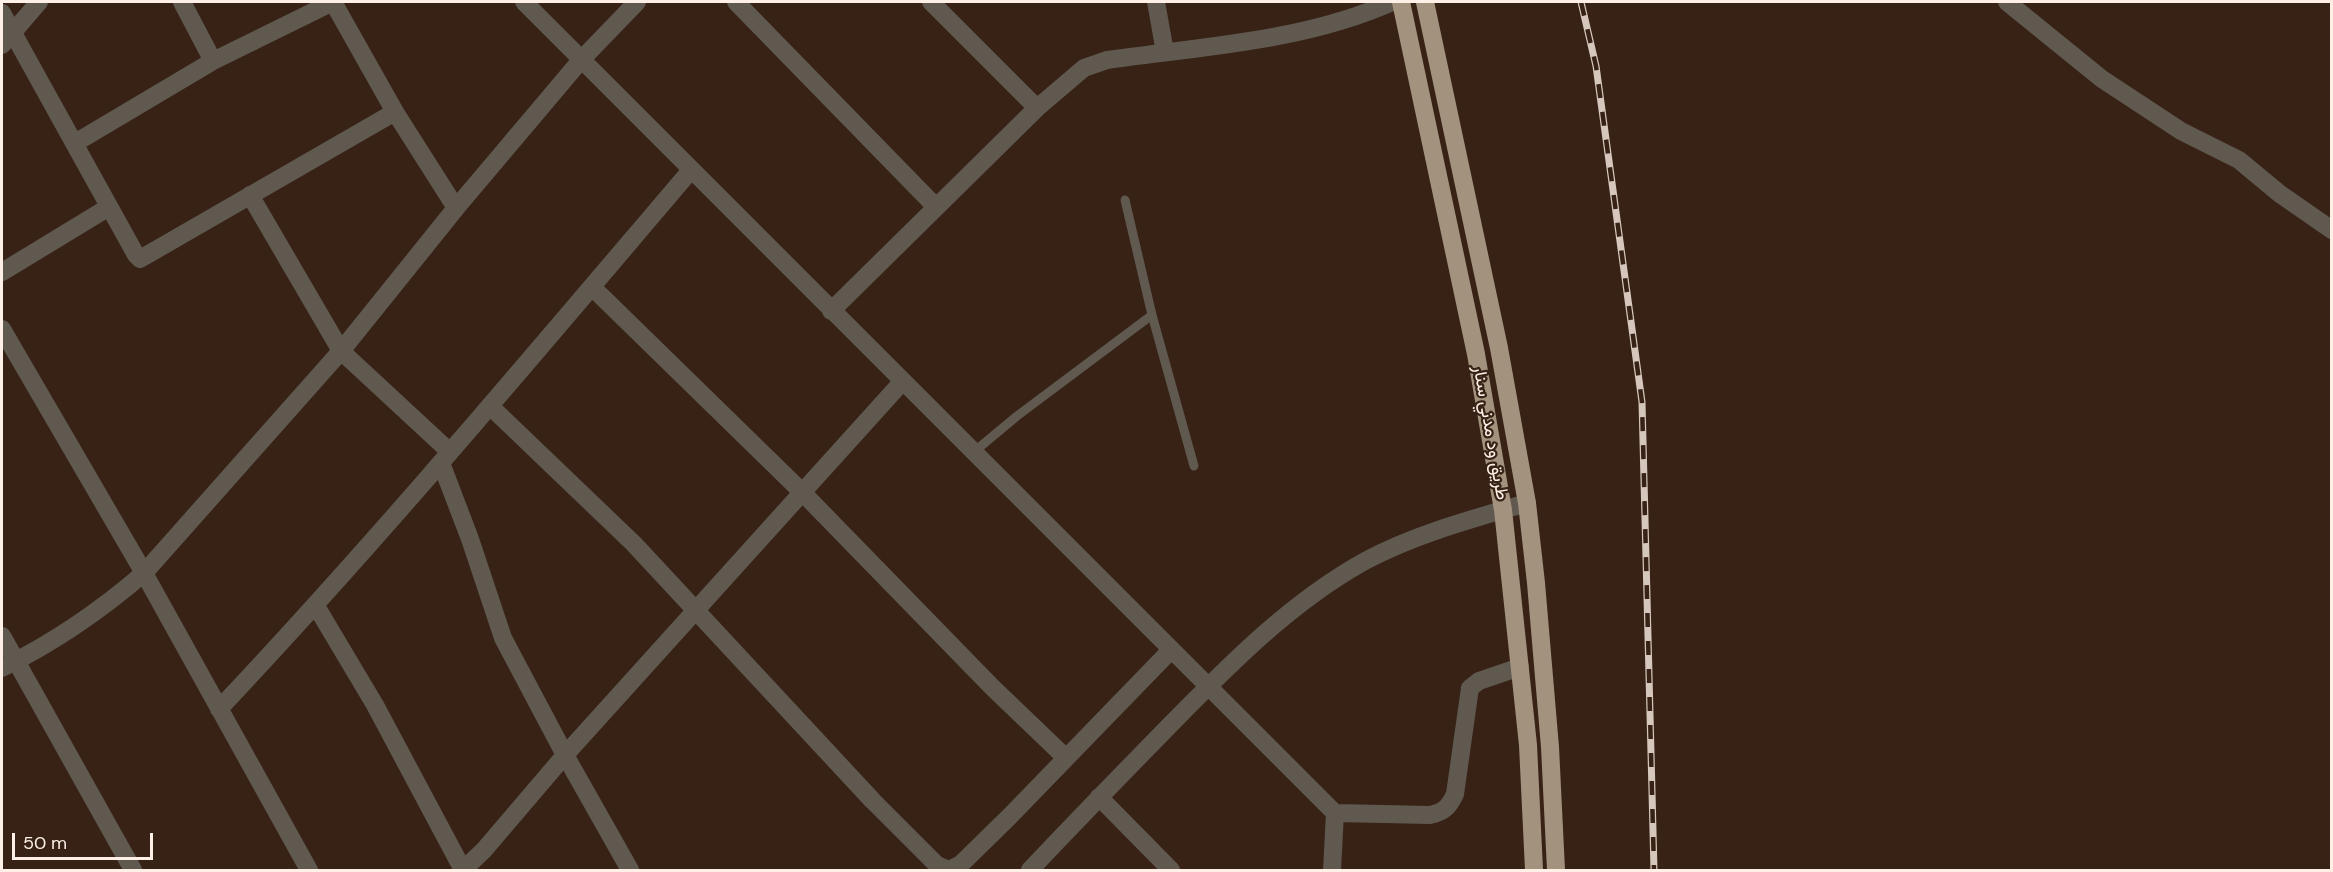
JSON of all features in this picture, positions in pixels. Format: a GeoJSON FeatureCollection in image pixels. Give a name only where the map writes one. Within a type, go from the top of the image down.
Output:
{"type":"FeatureCollection","features":[{"type":"Feature","properties":{"kind":"highway","name":"طريق ود مدني سنار"},"geometry":{"type":"LineString","coordinates":[[1401,2],[1476,354],[1503,510],[1528,746],[1534,870]]}},
{"type":"Feature","properties":{"kind":"highway","name":"طريق ود مدني سنار"},"geometry":{"type":"LineString","coordinates":[[1425,2],[1499,348],[1527,503],[1549,735],[1556,870]]}},
{"type":"Feature","properties":{"kind":"street"},"geometry":{"type":"LineString","coordinates":[[7,39],[39,2]]}},
{"type":"Feature","properties":{"kind":"street"},"geometry":{"type":"LineString","coordinates":[[182,2],[213,61]]}},
{"type":"Feature","properties":{"kind":"street"},"geometry":{"type":"LineString","coordinates":[[75,143],[213,61],[333,2],[395,112],[456,208]]}},
{"type":"Feature","properties":{"kind":"street"},"geometry":{"type":"LineString","coordinates":[[524,2],[1335,813],[1430,815],[1441,812],[1450,805],[1455,794],[1470,688],[1479,681],[1520,667]]}},
{"type":"Feature","properties":{"kind":"street"},"geometry":{"type":"LineString","coordinates":[[8,665],[107,605],[144,573],[341,351],[456,208],[581,60],[637,2]]}},
{"type":"Feature","properties":{"kind":"street"},"geometry":{"type":"LineString","coordinates":[[736,2],[936,207]]}},
{"type":"Feature","properties":{"kind":"street"},"geometry":{"type":"LineString","coordinates":[[931,2],[1037,108]]}},
{"type":"Feature","properties":{"kind":"street"},"geometry":{"type":"LineString","coordinates":[[1156,2],[1165,52]]}},
{"type":"Feature","properties":{"kind":"street"},"geometry":{"type":"LineString","coordinates":[[831,311],[1037,108],[1084,68],[1107,60],[1285,35],[1338,21],[1392,2]]}},
{"type":"Feature","properties":{"kind":"street"},"geometry":{"type":"LineString","coordinates":[[2007,2],[2102,79],[2181,131],[2239,159],[2280,194],[2331,230]]}},
{"type":"Feature","properties":{"kind":"street"},"geometry":{"type":"LineString","coordinates":[[2,14],[7,39],[75,143],[140,259],[395,112]]}},
{"type":"Feature","properties":{"kind":"street"},"geometry":{"type":"LineString","coordinates":[[219,709],[316,606],[691,170]]}},
{"type":"Feature","properties":{"kind":"street"},"geometry":{"type":"LineString","coordinates":[[250,195],[341,351],[446,457],[503,638],[630,870]]}},
{"type":"Feature","properties":{"kind":"street"},"geometry":{"type":"LineString","coordinates":[[2,272],[109,207]]}},
{"type":"Feature","properties":{"kind":"street"},"geometry":{"type":"LineString","coordinates":[[592,287],[802,492],[992,687],[1065,757]]}},
{"type":"Feature","properties":{"kind":"street"},"geometry":{"type":"LineString","coordinates":[[2,329],[144,573],[309,870]]}},
{"type":"Feature","properties":{"kind":"street"},"geometry":{"type":"LineString","coordinates":[[316,606],[375,705],[463,870],[902,382]]}},
{"type":"Feature","properties":{"kind":"street"},"geometry":{"type":"LineString","coordinates":[[490,406],[634,544],[698,610],[873,801],[937,865],[949,870],[961,864],[1171,650]]}},
{"type":"Feature","properties":{"kind":"street"},"geometry":{"type":"LineString","coordinates":[[1030,870],[1207,687],[1270,629],[1320,589],[1366,561],[1410,540],[1527,503]]}},
{"type":"Feature","properties":{"kind":"street"},"geometry":{"type":"LineString","coordinates":[[2,636],[8,665],[133,870]]}},
{"type":"Feature","properties":{"kind":"street"},"geometry":{"type":"LineString","coordinates":[[1099,797],[1171,870]]}},
{"type":"Feature","properties":{"kind":"street"},"geometry":{"type":"LineString","coordinates":[[1332,870],[1335,813]]}},
{"type":"Feature","properties":{"kind":"lane"},"geometry":{"type":"LineString","coordinates":[[1125,200],[1152,315],[1194,466]]}},
{"type":"Feature","properties":{"kind":"lane"},"geometry":{"type":"LineString","coordinates":[[975,451],[1035,402],[1152,315]]}},
{"type":"Feature","properties":{"kind":"railway"},"geometry":{"type":"LineString","coordinates":[[1581,2],[1596,66],[1642,402],[1654,870]]}}]}
